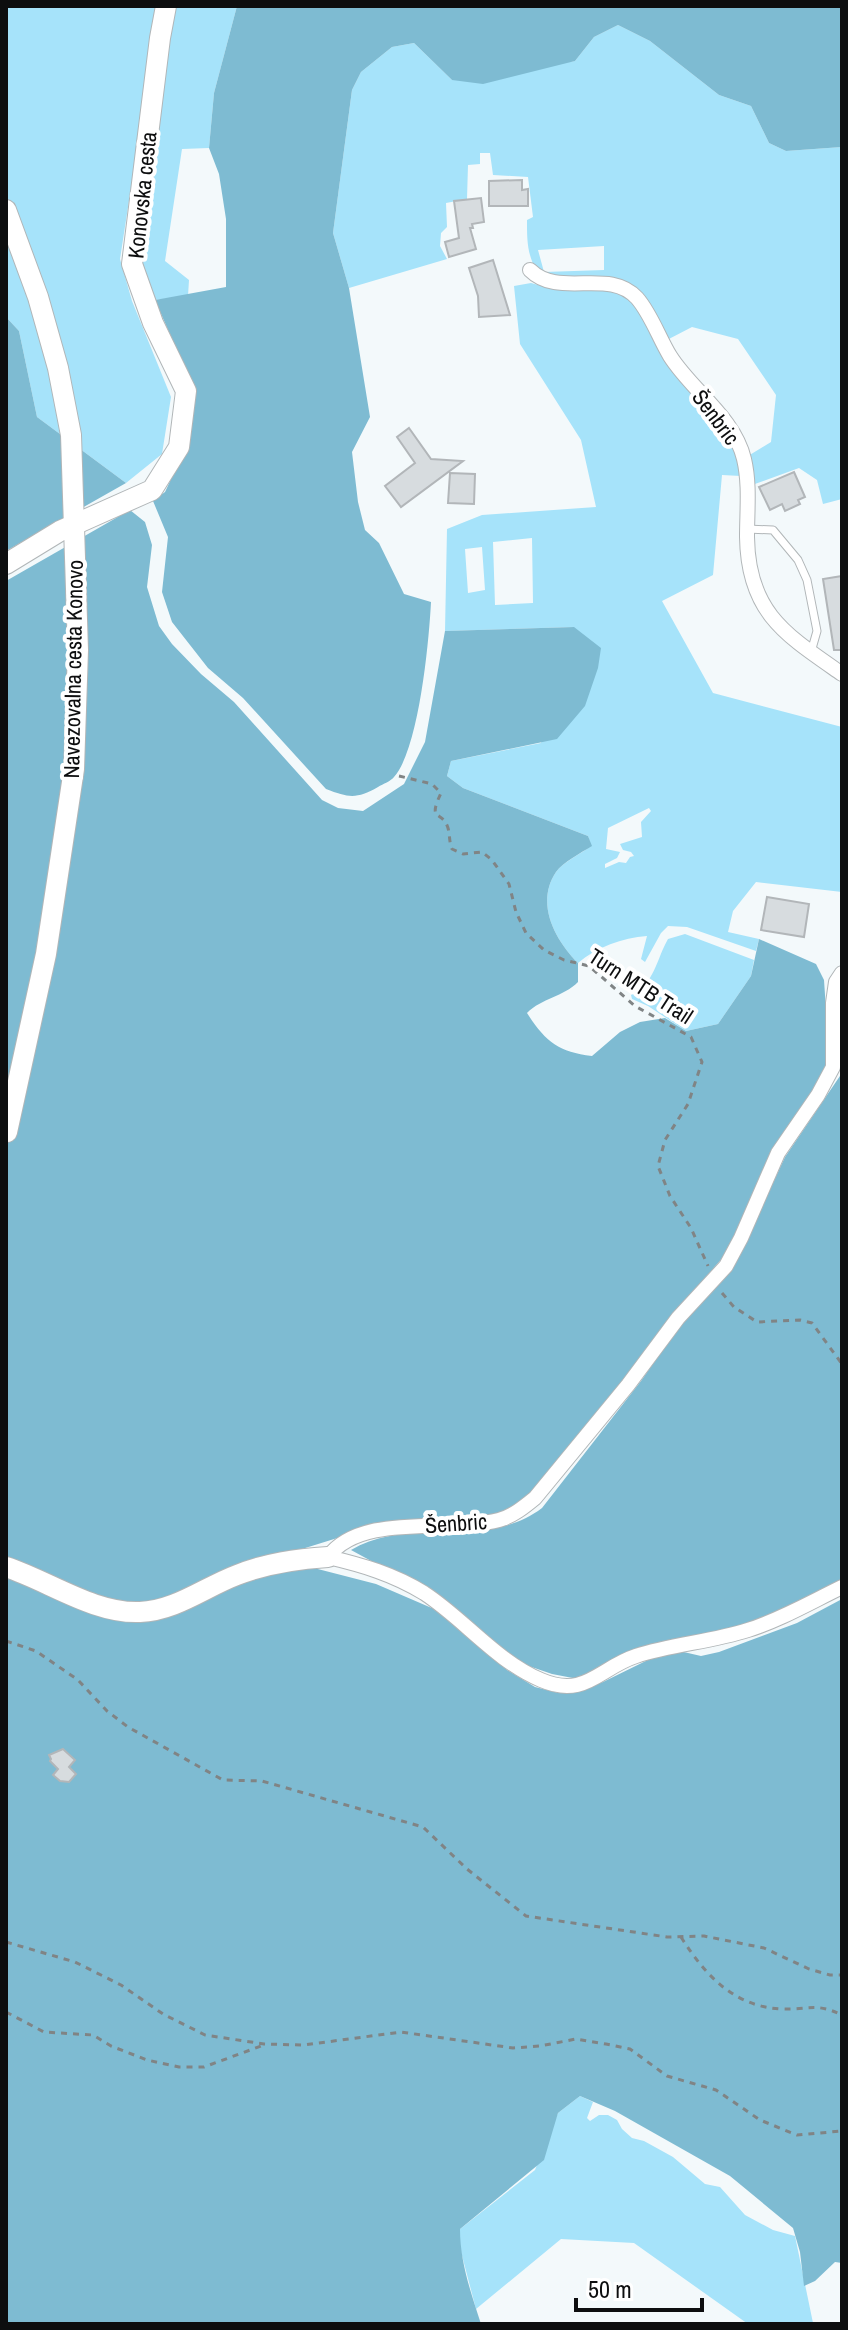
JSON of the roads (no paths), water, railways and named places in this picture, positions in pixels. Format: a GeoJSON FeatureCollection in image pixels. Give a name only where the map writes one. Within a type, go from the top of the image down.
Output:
{"type":"FeatureCollection","features":[{"type":"Feature","properties":{"kind":"street","name":"Konovska cesta"},"geometry":{"type":"LineString","coordinates":[[6,564],[74,525],[152,490],[179,447],[186,391],[153,323],[132,264],[166,6]]}},
{"type":"Feature","properties":{"kind":"street","name":"Navezovalna cesta Konovo"},"geometry":{"type":"LineString","coordinates":[[6,210],[38,297],[58,368],[71,435],[78,650],[74,769],[46,954],[7,1132]]}},
{"type":"Feature","properties":{"kind":"street","name":"Šenbric"},"geometry":{"type":"LineString","coordinates":[[530,270],[539,280],[553,283],[612,284],[626,289],[638,299],[671,358],[733,432],[744,457],[750,568],[757,591],[782,631],[842,674]]}},
{"type":"Feature","properties":{"kind":"street","name":"Šenbric"},"geometry":{"type":"LineString","coordinates":[[328,1557],[334,1549],[353,1537],[381,1530],[498,1520],[519,1512],[535,1498],[628,1385],[678,1318],[726,1266],[778,1153],[818,1095],[833,1067],[833,1003],[836,982],[842,973]]}},
{"type":"Feature","properties":{"kind":"street"},"geometry":{"type":"LineString","coordinates":[[6,1567],[101,1606],[138,1613],[168,1608],[251,1570],[287,1560],[328,1557],[393,1575],[426,1595],[502,1655],[538,1679],[560,1687],[583,1683],[631,1658],[659,1649],[750,1630],[842,1587]]}},
{"type":"Feature","properties":{"kind":"lane"},"geometry":{"type":"LineString","coordinates":[[747,529],[773,530],[798,560],[807,580],[817,631],[811,652]]}}]}
